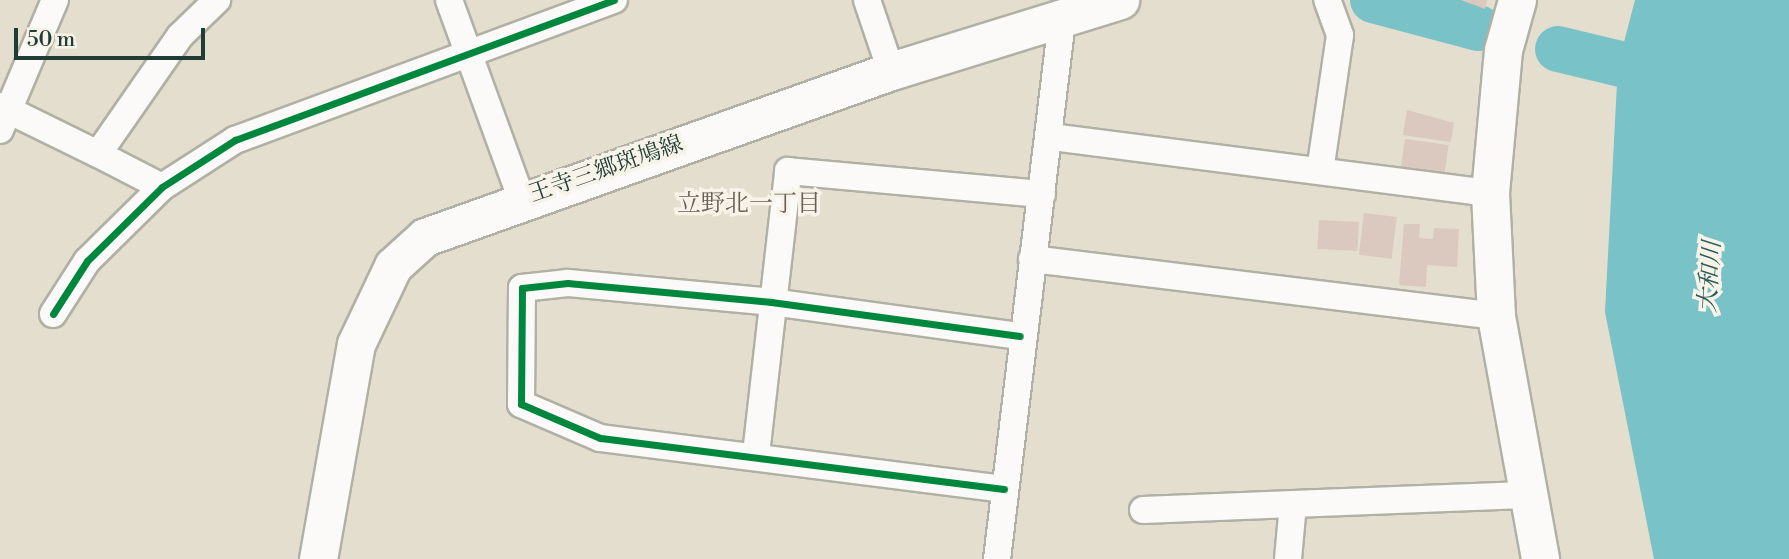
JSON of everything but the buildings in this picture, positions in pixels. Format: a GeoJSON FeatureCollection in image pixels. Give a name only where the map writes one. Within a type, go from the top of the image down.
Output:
{"type":"FeatureCollection","features":[{"type":"Feature","properties":{"kind":"main road","name":"王寺三郷斑鳩線"},"geometry":{"type":"LineString","coordinates":[[318,559],[356,344],[375,296],[393,265],[425,237],[521,198],[891,71],[1120,0]]}},
{"type":"Feature","properties":{"kind":"main road"},"geometry":{"type":"LineString","coordinates":[[1517,0],[1503,50],[1490,193],[1496,316],[1525,495],[1540,559]]}},
{"type":"Feature","properties":{"kind":"street"},"geometry":{"type":"LineString","coordinates":[[55,0],[3,115],[98,153],[162,187]]}},
{"type":"Feature","properties":{"kind":"street"},"geometry":{"type":"LineString","coordinates":[[98,153],[180,36],[217,0]]}},
{"type":"Feature","properties":{"kind":"street"},"geometry":{"type":"LineString","coordinates":[[449,0],[521,198]]}},
{"type":"Feature","properties":{"kind":"street"},"geometry":{"type":"LineString","coordinates":[[53,314],[87,261],[162,187],[235,139],[467,50],[614,0]]}},
{"type":"Feature","properties":{"kind":"street"},"geometry":{"type":"LineString","coordinates":[[867,0],[891,71]]}},
{"type":"Feature","properties":{"kind":"street"},"geometry":{"type":"LineString","coordinates":[[1320,171],[1340,35],[1327,0]]}},
{"type":"Feature","properties":{"kind":"street"},"geometry":{"type":"LineString","coordinates":[[997,559],[1020,336],[1052,137],[1062,20]]}},
{"type":"Feature","properties":{"kind":"street"},"geometry":{"type":"LineString","coordinates":[[1052,137],[1490,193]]}},
{"type":"Feature","properties":{"kind":"street"},"geometry":{"type":"LineString","coordinates":[[756,454],[771,302],[788,170],[1042,194]]}},
{"type":"Feature","properties":{"kind":"street"},"geometry":{"type":"LineString","coordinates":[[1032,259],[1496,316]]}},
{"type":"Feature","properties":{"kind":"street"},"geometry":{"type":"LineString","coordinates":[[1004,489],[756,454],[600,438],[521,404],[522,288],[568,283],[771,302],[1020,336]]}},
{"type":"Feature","properties":{"kind":"street"},"geometry":{"type":"LineString","coordinates":[[1143,510],[1525,495]]}},
{"type":"Feature","properties":{"kind":"street"},"geometry":{"type":"LineString","coordinates":[[1288,559],[1293,505]]}},
{"type":"Feature","properties":{"kind":"water","name":"大和川"},"geometry":{"type":"Polygon","coordinates":[[[1635,0],[1789,0],[1789,559],[1654,559],[1605,312],[1618,65],[1635,0]]]}},
{"type":"Feature","properties":{"kind":"waterway"},"geometry":{"type":"LineString","coordinates":[[1373,0],[1478,28]]}},
{"type":"Feature","properties":{"kind":"waterway"},"geometry":{"type":"LineString","coordinates":[[1558,49],[1679,78]]}},
{"type":"Feature","properties":{"kind":"cycle path"},"geometry":{"type":"LineString","coordinates":[[53,314],[87,261],[162,187],[235,140],[614,0]]}},
{"type":"Feature","properties":{"kind":"cycle path"},"geometry":{"type":"LineString","coordinates":[[1004,489],[600,438],[521,404],[522,288],[568,283],[771,302],[1020,336]]}},
{"type":"Feature","properties":{"kind":"district","name":"立野北一丁目"},"geometry":{"type":"Point","coordinates":[749,205]}}]}
